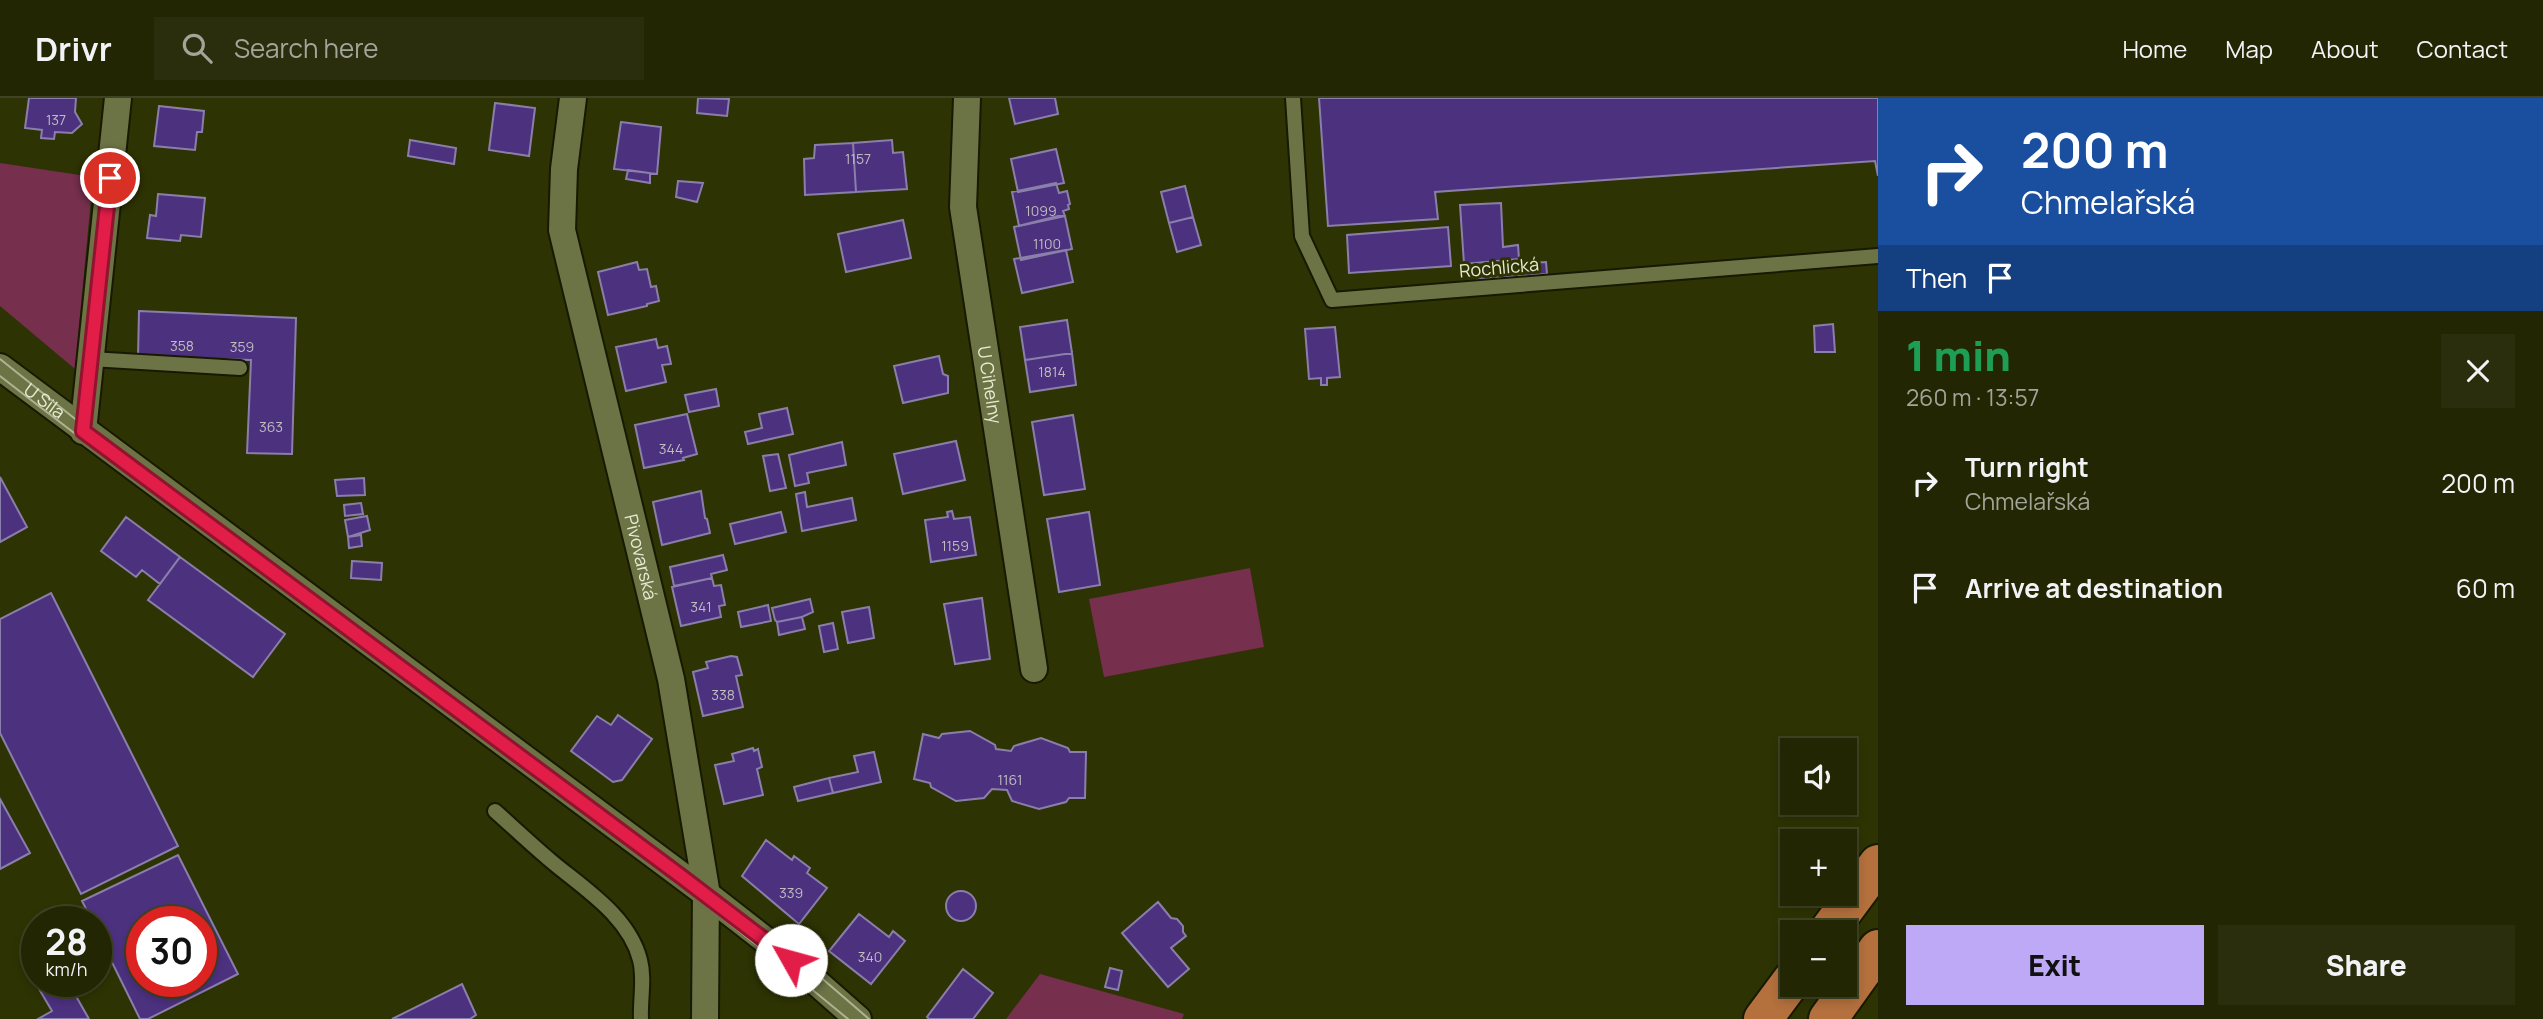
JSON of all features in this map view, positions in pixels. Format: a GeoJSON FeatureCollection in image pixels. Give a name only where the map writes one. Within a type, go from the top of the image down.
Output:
{"type":"FeatureCollection","features":[{"type":"Feature","properties":{"kind":"highway"},"geometry":{"type":"LineString","coordinates":[[1837,920],[1878,864]]}},
{"type":"Feature","properties":{"kind":"highway"},"geometry":{"type":"LineString","coordinates":[[1828,1019],[1878,950]]}},
{"type":"Feature","properties":{"kind":"highway"},"geometry":{"type":"LineString","coordinates":[[1763,1019],[1780,996]]}},
{"type":"Feature","properties":{"kind":"street"},"geometry":{"type":"LineString","coordinates":[[83,431],[118,98]]}},
{"type":"Feature","properties":{"kind":"street","name":"Pivovarská"},"geometry":{"type":"LineString","coordinates":[[573,98],[564,169],[562,230],[671,679],[706,889],[705,1019]]}},
{"type":"Feature","properties":{"kind":"street","name":"U Cihelny"},"geometry":{"type":"LineString","coordinates":[[967,98],[963,207],[1034,668]]}},
{"type":"Feature","properties":{"kind":"street","name":"U Sila"},"geometry":{"type":"LineString","coordinates":[[0,367],[705,894],[791,960],[858,1019]]}},
{"type":"Feature","properties":{"kind":"lane","name":"Rochlická"},"geometry":{"type":"LineString","coordinates":[[1293,98],[1302,236],[1332,300],[1878,256]]}},
{"type":"Feature","properties":{"kind":"lane"},"geometry":{"type":"LineString","coordinates":[[91,359],[240,368]]}},
{"type":"Feature","properties":{"kind":"lane"},"geometry":{"type":"LineString","coordinates":[[495,811],[553,863],[591,891],[612,912],[639,958],[642,981],[641,1019]]}},
{"type":"Feature","properties":{"kind":"shaded area"},"geometry":{"type":"Polygon","coordinates":[[[0,163],[93,177],[75,369],[0,306],[0,163]]]}},
{"type":"Feature","properties":{"kind":"shaded area"},"geometry":{"type":"Polygon","coordinates":[[[1250,568],[1264,647],[1104,677],[1089,599],[1250,568]]]}},
{"type":"Feature","properties":{"kind":"shaded area"},"geometry":{"type":"Polygon","coordinates":[[[1040,974],[1184,1014],[1182,1019],[1006,1019],[1040,974]]]}},
{"type":"Feature","properties":{"kind":"building"},"geometry":{"type":"Polygon","coordinates":[[[29,98],[76,98],[75,112],[82,124],[72,133],[55,132],[54,139],[41,138],[42,130],[25,128],[29,98]]]}},
{"type":"Feature","properties":{"kind":"building"},"geometry":{"type":"Polygon","coordinates":[[[698,98],[729,99],[727,116],[697,113],[698,98]]]}},
{"type":"Feature","properties":{"kind":"building"},"geometry":{"type":"Polygon","coordinates":[[[1009,98],[1055,98],[1058,114],[1015,124],[1009,98]]]}},
{"type":"Feature","properties":{"kind":"building"},"geometry":{"type":"Polygon","coordinates":[[[1319,98],[1878,98],[1878,176],[1875,161],[1435,192],[1438,219],[1328,226],[1319,98]]]}},
{"type":"Feature","properties":{"kind":"building"},"geometry":{"type":"Polygon","coordinates":[[[495,103],[535,108],[529,156],[489,150],[495,103]]]}},
{"type":"Feature","properties":{"kind":"building"},"geometry":{"type":"Polygon","coordinates":[[[159,106],[204,111],[202,132],[197,132],[195,150],[154,146],[159,106]]]}},
{"type":"Feature","properties":{"kind":"building"},"geometry":{"type":"Polygon","coordinates":[[[621,122],[661,127],[657,174],[614,169],[621,122]]]}},
{"type":"Feature","properties":{"kind":"building"},"geometry":{"type":"Polygon","coordinates":[[[410,140],[456,148],[454,164],[408,156],[410,140]]]}},
{"type":"Feature","properties":{"kind":"building"},"geometry":{"type":"Polygon","coordinates":[[[892,140],[893,153],[903,152],[907,189],[856,192],[853,143],[892,140]]]}},
{"type":"Feature","properties":{"kind":"building"},"geometry":{"type":"Polygon","coordinates":[[[853,143],[856,192],[805,195],[804,159],[814,158],[815,145],[853,143]]]}},
{"type":"Feature","properties":{"kind":"building"},"geometry":{"type":"Polygon","coordinates":[[[1056,149],[1064,183],[1018,192],[1011,159],[1056,149]]]}},
{"type":"Feature","properties":{"kind":"building"},"geometry":{"type":"Polygon","coordinates":[[[628,170],[650,173],[650,183],[626,179],[628,170]]]}},
{"type":"Feature","properties":{"kind":"building"},"geometry":{"type":"Polygon","coordinates":[[[678,181],[703,183],[697,202],[676,197],[678,181]]]}},
{"type":"Feature","properties":{"kind":"building"},"geometry":{"type":"Polygon","coordinates":[[[1056,183],[1059,193],[1067,191],[1070,204],[1069,209],[1063,211],[1065,216],[1019,226],[1012,192],[1056,183]]]}},
{"type":"Feature","properties":{"kind":"building"},"geometry":{"type":"Polygon","coordinates":[[[1185,186],[1193,217],[1169,223],[1161,192],[1185,186]]]}},
{"type":"Feature","properties":{"kind":"building"},"geometry":{"type":"Polygon","coordinates":[[[158,194],[205,198],[201,237],[181,235],[180,241],[147,238],[150,215],[156,216],[158,194]]]}},
{"type":"Feature","properties":{"kind":"building"},"geometry":{"type":"Polygon","coordinates":[[[1501,203],[1503,247],[1518,245],[1519,259],[1464,264],[1460,205],[1501,203]]]}},
{"type":"Feature","properties":{"kind":"building"},"geometry":{"type":"Polygon","coordinates":[[[1065,216],[1072,249],[1021,260],[1014,227],[1065,216]]]}},
{"type":"Feature","properties":{"kind":"building"},"geometry":{"type":"Polygon","coordinates":[[[1193,217],[1201,245],[1177,252],[1169,223],[1193,217]]]}},
{"type":"Feature","properties":{"kind":"building"},"geometry":{"type":"Polygon","coordinates":[[[903,220],[911,258],[846,272],[838,234],[903,220]]]}},
{"type":"Feature","properties":{"kind":"building"},"geometry":{"type":"Polygon","coordinates":[[[1448,227],[1451,266],[1349,273],[1347,235],[1448,227]]]}},
{"type":"Feature","properties":{"kind":"building"},"geometry":{"type":"Polygon","coordinates":[[[1066,250],[1073,282],[1022,293],[1014,259],[1066,250]]]}},
{"type":"Feature","properties":{"kind":"building"},"geometry":{"type":"Polygon","coordinates":[[[637,262],[639,270],[647,269],[651,287],[656,286],[659,301],[608,315],[598,272],[637,262]]]}},
{"type":"Feature","properties":{"kind":"building"},"geometry":{"type":"Polygon","coordinates":[[[1546,262],[1547,274],[1477,279],[1477,267],[1546,262]]]}},
{"type":"Feature","properties":{"kind":"building"},"geometry":{"type":"Polygon","coordinates":[[[139,311],[296,318],[292,454],[247,453],[251,360],[138,357],[139,311]]]}},
{"type":"Feature","properties":{"kind":"building"},"geometry":{"type":"Polygon","coordinates":[[[1067,320],[1072,353],[1025,360],[1020,327],[1067,320]]]}},
{"type":"Feature","properties":{"kind":"building"},"geometry":{"type":"Polygon","coordinates":[[[1833,324],[1835,352],[1815,352],[1814,326],[1833,324]]]}},
{"type":"Feature","properties":{"kind":"building"},"geometry":{"type":"Polygon","coordinates":[[[1335,327],[1340,377],[1327,378],[1327,385],[1321,385],[1321,378],[1309,379],[1305,329],[1335,327]]]}},
{"type":"Feature","properties":{"kind":"building"},"geometry":{"type":"Polygon","coordinates":[[[656,339],[658,348],[667,346],[671,364],[662,365],[666,382],[626,391],[616,347],[656,339]]]}},
{"type":"Feature","properties":{"kind":"building"},"geometry":{"type":"Polygon","coordinates":[[[1072,353],[1076,385],[1030,392],[1025,360],[1072,353]]]}},
{"type":"Feature","properties":{"kind":"building"},"geometry":{"type":"Polygon","coordinates":[[[939,356],[943,374],[948,376],[948,393],[903,403],[894,366],[939,356]]]}},
{"type":"Feature","properties":{"kind":"building"},"geometry":{"type":"Polygon","coordinates":[[[716,389],[719,406],[689,412],[685,395],[716,389]]]}},
{"type":"Feature","properties":{"kind":"building"},"geometry":{"type":"Polygon","coordinates":[[[787,408],[793,434],[748,444],[745,432],[762,428],[759,414],[787,408]]]}},
{"type":"Feature","properties":{"kind":"building"},"geometry":{"type":"Polygon","coordinates":[[[687,414],[697,454],[683,458],[684,460],[644,468],[635,425],[687,414]]]}},
{"type":"Feature","properties":{"kind":"building"},"geometry":{"type":"Polygon","coordinates":[[[1073,415],[1085,489],[1044,495],[1032,422],[1073,415]]]}},
{"type":"Feature","properties":{"kind":"building"},"geometry":{"type":"Polygon","coordinates":[[[956,441],[965,480],[903,494],[894,454],[956,441]]]}},
{"type":"Feature","properties":{"kind":"building"},"geometry":{"type":"Polygon","coordinates":[[[842,442],[846,465],[807,473],[809,483],[795,486],[789,455],[842,442]]]}},
{"type":"Feature","properties":{"kind":"building"},"geometry":{"type":"Polygon","coordinates":[[[778,454],[786,488],[770,491],[763,456],[778,454]]]}},
{"type":"Feature","properties":{"kind":"building"},"geometry":{"type":"Polygon","coordinates":[[[0,477],[27,527],[0,542],[0,477]]]}},
{"type":"Feature","properties":{"kind":"building"},"geometry":{"type":"Polygon","coordinates":[[[364,478],[365,495],[337,496],[335,480],[364,478]]]}},
{"type":"Feature","properties":{"kind":"building"},"geometry":{"type":"Polygon","coordinates":[[[701,491],[710,533],[662,545],[653,502],[701,491]]]}},
{"type":"Feature","properties":{"kind":"building"},"geometry":{"type":"Polygon","coordinates":[[[805,492],[807,507],[852,498],[856,520],[802,531],[796,494],[805,492]]]}},
{"type":"Feature","properties":{"kind":"building"},"geometry":{"type":"Polygon","coordinates":[[[361,503],[363,514],[345,516],[344,505],[361,503]]]}},
{"type":"Feature","properties":{"kind":"building"},"geometry":{"type":"Polygon","coordinates":[[[952,511],[954,519],[970,517],[976,555],[931,562],[925,520],[948,517],[947,512],[952,511]]]}},
{"type":"Feature","properties":{"kind":"building"},"geometry":{"type":"Polygon","coordinates":[[[781,512],[786,532],[735,544],[730,524],[781,512]]]}},
{"type":"Feature","properties":{"kind":"building"},"geometry":{"type":"Polygon","coordinates":[[[1089,512],[1100,585],[1059,592],[1047,519],[1089,512]]]}},
{"type":"Feature","properties":{"kind":"building"},"geometry":{"type":"Polygon","coordinates":[[[367,516],[370,530],[348,537],[345,520],[367,516]]]}},
{"type":"Feature","properties":{"kind":"building"},"geometry":{"type":"Polygon","coordinates":[[[126,517],[180,557],[160,584],[142,570],[136,577],[101,551],[126,517]]]}},
{"type":"Feature","properties":{"kind":"building"},"geometry":{"type":"Polygon","coordinates":[[[361,535],[362,546],[349,548],[348,537],[361,535]]]}},
{"type":"Feature","properties":{"kind":"building"},"geometry":{"type":"Polygon","coordinates":[[[723,555],[727,570],[711,574],[712,578],[674,586],[670,567],[723,555]]]}},
{"type":"Feature","properties":{"kind":"building"},"geometry":{"type":"Polygon","coordinates":[[[180,557],[285,634],[253,677],[148,600],[180,557]]]}},
{"type":"Feature","properties":{"kind":"building"},"geometry":{"type":"Polygon","coordinates":[[[352,561],[382,563],[381,580],[351,578],[352,561]]]}},
{"type":"Feature","properties":{"kind":"building"},"geometry":{"type":"Polygon","coordinates":[[[712,578],[714,586],[721,585],[725,605],[719,606],[721,617],[681,626],[672,587],[712,578]]]}},
{"type":"Feature","properties":{"kind":"building"},"geometry":{"type":"Polygon","coordinates":[[[51,593],[178,846],[81,894],[0,733],[0,619],[51,593]]]}},
{"type":"Feature","properties":{"kind":"building"},"geometry":{"type":"Polygon","coordinates":[[[982,598],[990,659],[955,664],[944,604],[982,598]]]}},
{"type":"Feature","properties":{"kind":"building"},"geometry":{"type":"Polygon","coordinates":[[[810,599],[813,612],[802,617],[777,622],[775,620],[772,608],[810,599]]]}},
{"type":"Feature","properties":{"kind":"building"},"geometry":{"type":"Polygon","coordinates":[[[768,605],[771,621],[741,627],[738,612],[768,605]]]}},
{"type":"Feature","properties":{"kind":"building"},"geometry":{"type":"Polygon","coordinates":[[[869,607],[874,638],[848,643],[842,612],[869,607]]]}},
{"type":"Feature","properties":{"kind":"building"},"geometry":{"type":"Polygon","coordinates":[[[802,617],[805,629],[779,635],[777,622],[802,617]]]}},
{"type":"Feature","properties":{"kind":"building"},"geometry":{"type":"Polygon","coordinates":[[[833,623],[838,649],[824,652],[819,626],[833,623]]]}},
{"type":"Feature","properties":{"kind":"building"},"geometry":{"type":"Polygon","coordinates":[[[737,657],[742,675],[736,676],[743,707],[703,716],[693,672],[708,668],[706,662],[737,657]]]}},
{"type":"Feature","properties":{"kind":"building"},"geometry":{"type":"Polygon","coordinates":[[[618,715],[652,739],[622,780],[613,782],[571,751],[597,716],[611,725],[618,715]]]}},
{"type":"Feature","properties":{"kind":"building"},"geometry":{"type":"Polygon","coordinates":[[[970,731],[995,745],[996,749],[1011,751],[1014,746],[1041,738],[1068,748],[1070,752],[1086,752],[1085,798],[1069,798],[1066,802],[1039,809],[1012,801],[1007,790],[992,789],[984,798],[956,801],[931,787],[930,783],[914,779],[923,734],[939,738],[942,734],[970,731]]]}},
{"type":"Feature","properties":{"kind":"building"},"geometry":{"type":"Polygon","coordinates":[[[753,748],[754,751],[758,749],[762,767],[757,769],[763,795],[724,804],[715,765],[734,761],[732,754],[753,748]]]}},
{"type":"Feature","properties":{"kind":"building"},"geometry":{"type":"Polygon","coordinates":[[[874,752],[881,782],[833,793],[829,778],[858,772],[854,756],[874,752]]]}},
{"type":"Feature","properties":{"kind":"building"},"geometry":{"type":"Polygon","coordinates":[[[829,778],[833,793],[798,801],[794,787],[829,778]]]}},
{"type":"Feature","properties":{"kind":"building"},"geometry":{"type":"Polygon","coordinates":[[[0,799],[30,853],[0,869],[0,799]]]}},
{"type":"Feature","properties":{"kind":"building"},"geometry":{"type":"Polygon","coordinates":[[[766,840],[792,860],[794,856],[810,868],[807,873],[827,888],[799,924],[742,876],[766,840]]]}},
{"type":"Feature","properties":{"kind":"building"},"geometry":{"type":"Polygon","coordinates":[[[178,855],[204,906],[126,906],[126,991],[112,962],[112,906],[85,906],[82,901],[178,855]]]}},
{"type":"Feature","properties":{"kind":"building"},"geometry":{"type":"Polygon","coordinates":[[[961,891],[972,895],[976,906],[972,917],[961,921],[950,917],[946,906],[950,895],[961,891]]]}},
{"type":"Feature","properties":{"kind":"building"},"geometry":{"type":"Polygon","coordinates":[[[1158,902],[1171,918],[1177,919],[1183,926],[1186,936],[1171,948],[1189,969],[1168,987],[1122,933],[1158,902]]]}},
{"type":"Feature","properties":{"kind":"building"},"geometry":{"type":"Polygon","coordinates":[[[859,914],[889,937],[893,931],[905,941],[871,984],[829,951],[859,914]]]}},
{"type":"Feature","properties":{"kind":"building"},"geometry":{"type":"Polygon","coordinates":[[[217,932],[238,974],[217,984],[217,932]]]}},
{"type":"Feature","properties":{"kind":"building"},"geometry":{"type":"Polygon","coordinates":[[[1110,968],[1122,971],[1118,990],[1105,987],[1110,968]]]}},
{"type":"Feature","properties":{"kind":"building"},"geometry":{"type":"Polygon","coordinates":[[[963,969],[993,993],[973,1019],[929,1019],[927,1017],[963,969]]]}},
{"type":"Feature","properties":{"kind":"building"},"geometry":{"type":"Polygon","coordinates":[[[462,984],[476,1015],[470,1019],[392,1019],[462,984]]]}},
{"type":"Feature","properties":{"kind":"building"},"geometry":{"type":"Polygon","coordinates":[[[44,997],[77,997],[89,1019],[38,1019],[52,1011],[44,997]]]}},
{"type":"Feature","properties":{"kind":"building"},"geometry":{"type":"Polygon","coordinates":[[[129,997],[192,997],[148,1019],[140,1019],[129,997]]]}},
{"type":"Feature","properties":{"kind":"tram line"},"geometry":{"type":"LineString","coordinates":[[0,359],[84,426],[306,588],[796,956],[869,1019]]}},
{"type":"Feature","properties":{"kind":"tram line"},"geometry":{"type":"LineString","coordinates":[[0,376],[212,537],[640,854],[848,1019]]}},
{"type":"Feature","properties":{"kind":"route"},"geometry":{"type":"LineString","coordinates":[[110,178],[83,431],[791,960]]}}]}
